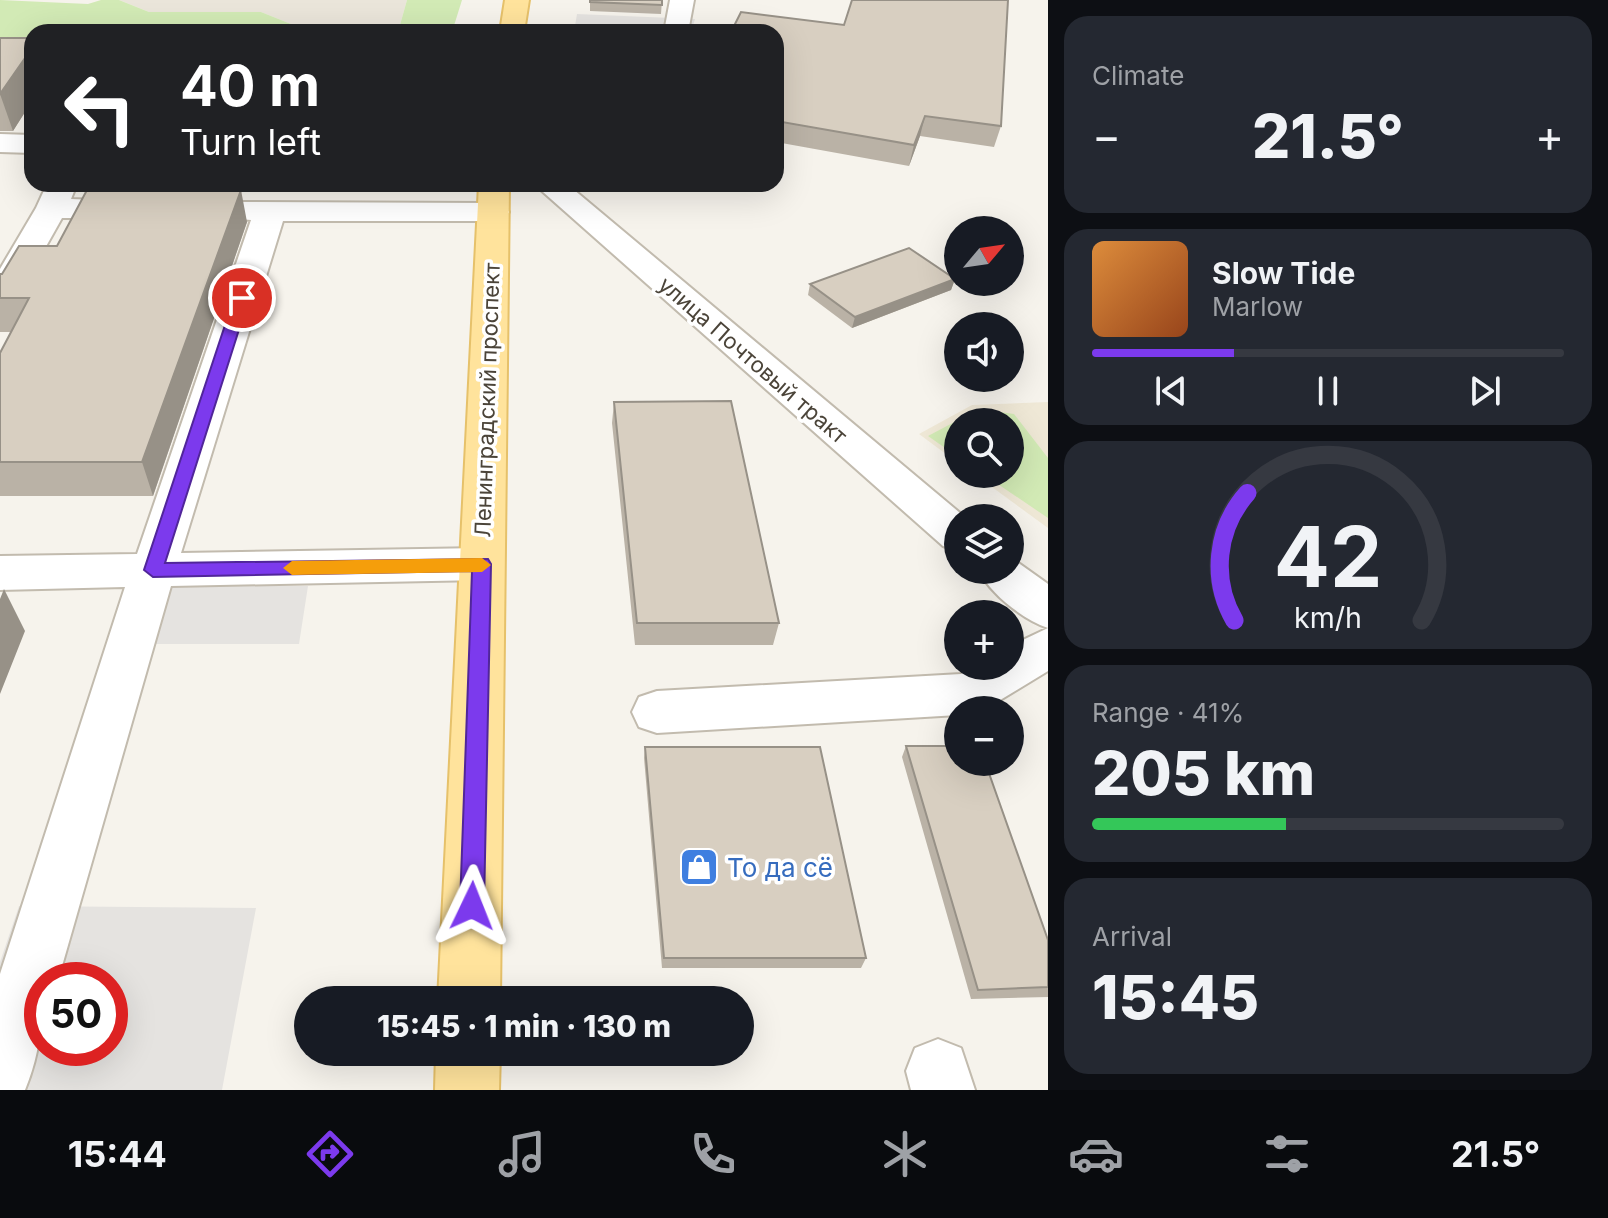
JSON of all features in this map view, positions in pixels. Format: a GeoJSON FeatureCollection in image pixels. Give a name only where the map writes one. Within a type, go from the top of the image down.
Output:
{"type":"FeatureCollection","features":[{"type":"Feature","properties":{"kind":"main road"},"geometry":{"type":"LineString","coordinates":[[513,24],[517,0]]}},
{"type":"Feature","properties":{"kind":"main road","name":"Ленинградский проспект"},"geometry":{"type":"LineString","coordinates":[[469,986],[494,198]]}},
{"type":"Feature","properties":{"kind":"main road"},"geometry":{"type":"LineString","coordinates":[[467,1090],[468,1066]]}},
{"type":"Feature","properties":{"kind":"street"},"geometry":{"type":"LineString","coordinates":[[678,24],[682,0]]}},
{"type":"Feature","properties":{"kind":"street"},"geometry":{"type":"LineString","coordinates":[[0,143],[24,144]]}},
{"type":"Feature","properties":{"kind":"street","name":"улица Почтовый тракт"},"geometry":{"type":"LineString","coordinates":[[558,192],[944,523]]}},
{"type":"Feature","properties":{"kind":"street"},"geometry":{"type":"LineString","coordinates":[[0,298],[57,196],[170,210]]}},
{"type":"Feature","properties":{"kind":"street"},"geometry":{"type":"LineString","coordinates":[[214,210],[270,211],[494,198]]}},
{"type":"Feature","properties":{"kind":"street"},"geometry":{"type":"LineString","coordinates":[[0,1073],[153,570],[270,211]]}},
{"type":"Feature","properties":{"kind":"street"},"geometry":{"type":"LineString","coordinates":[[0,573],[482,564]]}},
{"type":"Feature","properties":{"kind":"street"},"geometry":{"type":"LineString","coordinates":[[1017,584],[1048,610]]}},
{"type":"Feature","properties":{"kind":"street"},"geometry":{"type":"LineString","coordinates":[[657,712],[969,694],[1048,647]]}},
{"type":"Feature","properties":{"kind":"shaded area"},"geometry":{"type":"Polygon","coordinates":[[[119,0],[407,0],[400,24],[291,24],[261,12],[149,12],[119,0]]]}},
{"type":"Feature","properties":{"kind":"shaded area"},"geometry":{"type":"Polygon","coordinates":[[[577,14],[695,19],[693,24],[575,24],[577,14]]]}},
{"type":"Feature","properties":{"kind":"shaded area"},"geometry":{"type":"Polygon","coordinates":[[[1048,402],[1048,528],[1024,510],[1024,504],[1015,504],[993,488],[1024,488],[1024,408],[967,408],[972,405],[1048,402]]]}},
{"type":"Feature","properties":{"kind":"shaded area"},"geometry":{"type":"Polygon","coordinates":[[[944,420],[944,453],[919,434],[944,420]]]}},
{"type":"Feature","properties":{"kind":"shaded area"},"geometry":{"type":"Polygon","coordinates":[[[163,586],[308,586],[299,644],[147,644],[163,586]]]}},
{"type":"Feature","properties":{"kind":"shaded area"},"geometry":{"type":"Polygon","coordinates":[[[19,906],[256,908],[222,1090],[0,1090],[0,962],[19,906]]]}},
{"type":"Feature","properties":{"kind":"green space"},"geometry":{"type":"Polygon","coordinates":[[[0,0],[88,4],[119,0],[149,12],[261,12],[291,24],[24,24],[24,59],[0,59],[0,0]]]}},
{"type":"Feature","properties":{"kind":"green space"},"geometry":{"type":"Polygon","coordinates":[[[407,0],[462,0],[454,24],[400,24],[407,0]]]}},
{"type":"Feature","properties":{"kind":"green space"},"geometry":{"type":"Polygon","coordinates":[[[1024,427],[1048,458],[1048,518],[1004,488],[1024,488],[1024,427]]]}},
{"type":"Feature","properties":{"kind":"green space"},"geometry":{"type":"Polygon","coordinates":[[[944,428],[944,447],[928,436],[944,428]]]}},
{"type":"Feature","properties":{"kind":"building"},"geometry":{"type":"Polygon","coordinates":[[[662,0],[662,5],[590,2],[662,0]]]}},
{"type":"Feature","properties":{"kind":"building"},"geometry":{"type":"Polygon","coordinates":[[[852,0],[1008,0],[1001,126],[925,116],[914,145],[784,122],[784,24],[735,24],[741,12],[844,25],[852,0]]]}},
{"type":"Feature","properties":{"kind":"building"},"geometry":{"type":"Polygon","coordinates":[[[0,38],[24,38],[24,60],[0,94],[0,38]]]}},
{"type":"Feature","properties":{"kind":"building"},"geometry":{"type":"Polygon","coordinates":[[[86,192],[240,192],[142,462],[0,462],[0,353],[29,298],[0,298],[0,274],[19,246],[57,246],[86,192]]]}},
{"type":"Feature","properties":{"kind":"building"},"geometry":{"type":"Polygon","coordinates":[[[909,248],[944,272],[944,283],[855,317],[810,284],[909,248]]]}},
{"type":"Feature","properties":{"kind":"building"},"geometry":{"type":"Polygon","coordinates":[[[731,401],[779,623],[637,623],[614,402],[731,401]]]}},
{"type":"Feature","properties":{"kind":"building"},"geometry":{"type":"Polygon","coordinates":[[[906,746],[944,746],[944,776],[990,776],[1048,940],[1048,987],[978,990],[906,746]]]}},
{"type":"Feature","properties":{"kind":"building"},"geometry":{"type":"Polygon","coordinates":[[[645,747],[820,747],[866,958],[664,958],[645,747]]]}},
{"type":"Feature","properties":{"kind":"slow traffic"},"geometry":{"type":"LineString","coordinates":[[292,568],[482,565]]}},
{"type":"Feature","properties":{"kind":"place","name":"То да сё"},"geometry":{"type":"Point","coordinates":[699,867]}},
{"type":"Feature","properties":{"kind":"route"},"geometry":{"type":"LineString","coordinates":[[242,298],[153,570],[482,564],[472,906]]}}]}
